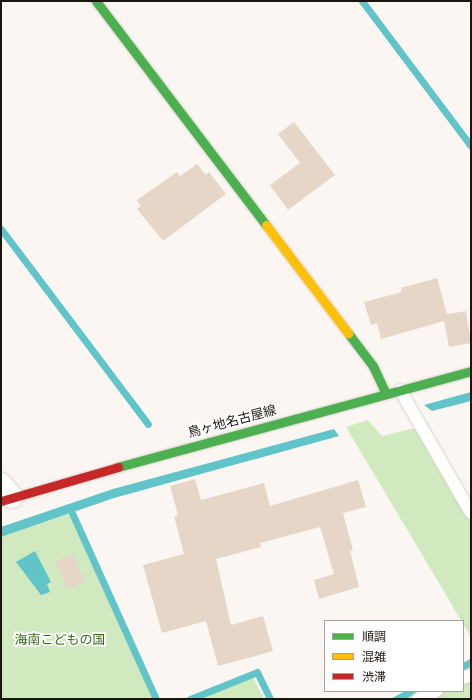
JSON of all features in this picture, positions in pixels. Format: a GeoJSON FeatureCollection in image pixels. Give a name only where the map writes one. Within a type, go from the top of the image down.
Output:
{"type":"FeatureCollection","features":[{"type":"Feature","properties":{"kind":"street"},"geometry":{"type":"LineString","coordinates":[[96,1],[373,366],[386,394]]}},
{"type":"Feature","properties":{"kind":"street","name":"鳥ヶ地名古屋線"},"geometry":{"type":"LineString","coordinates":[[5,494],[471,371]]}},
{"type":"Feature","properties":{"kind":"lane"},"geometry":{"type":"LineString","coordinates":[[400,390],[471,513]]}},
{"type":"Feature","properties":{"kind":"lane"},"geometry":{"type":"LineString","coordinates":[[418,699],[434,692]]}},
{"type":"Feature","properties":{"kind":"green space"},"geometry":{"type":"Polygon","coordinates":[[[368,420],[382,436],[427,425],[471,501],[471,637],[464,625],[464,620],[461,620],[346,427],[368,420]]]}},
{"type":"Feature","properties":{"kind":"green space","name":"海南こどもの国"},"geometry":{"type":"Polygon","coordinates":[[[69,514],[153,699],[1,699],[1,537],[69,514]]]}},
{"type":"Feature","properties":{"kind":"green space"},"geometry":{"type":"Polygon","coordinates":[[[471,666],[471,699],[403,699],[418,692],[464,692],[464,670],[471,666]]]}},
{"type":"Feature","properties":{"kind":"green space"},"geometry":{"type":"Polygon","coordinates":[[[253,677],[264,699],[197,699],[253,677]]]}},
{"type":"Feature","properties":{"kind":"water"},"geometry":{"type":"Polygon","coordinates":[[[471,392],[471,401],[432,411],[424,405],[471,392]]]}},
{"type":"Feature","properties":{"kind":"water"},"geometry":{"type":"Polygon","coordinates":[[[334,429],[339,436],[114,498],[1,537],[1,527],[113,489],[334,429]]]}},
{"type":"Feature","properties":{"kind":"water"},"geometry":{"type":"Polygon","coordinates":[[[35,551],[51,582],[47,584],[50,592],[41,595],[16,562],[35,551]]]}},
{"type":"Feature","properties":{"kind":"building"},"geometry":{"type":"Polygon","coordinates":[[[294,122],[335,175],[288,210],[270,185],[300,163],[278,134],[294,122]]]}},
{"type":"Feature","properties":{"kind":"building"},"geometry":{"type":"Polygon","coordinates":[[[197,164],[206,175],[209,172],[226,194],[163,241],[137,209],[141,206],[137,200],[177,172],[180,176],[197,164]]]}},
{"type":"Feature","properties":{"kind":"building"},"geometry":{"type":"Polygon","coordinates":[[[437,278],[447,314],[466,311],[471,343],[449,347],[444,321],[381,339],[377,323],[371,325],[364,302],[402,292],[401,288],[437,278]]]}},
{"type":"Feature","properties":{"kind":"building"},"geometry":{"type":"Polygon","coordinates":[[[195,479],[201,500],[264,483],[270,506],[358,480],[366,507],[343,513],[353,550],[350,551],[359,587],[319,599],[314,580],[334,574],[320,527],[260,543],[261,547],[216,559],[231,625],[263,616],[273,651],[218,666],[206,621],[162,633],[143,565],[184,554],[174,516],[178,515],[170,486],[195,479]]]}},
{"type":"Feature","properties":{"kind":"building"},"geometry":{"type":"Polygon","coordinates":[[[73,554],[85,581],[68,589],[56,562],[73,554]]]}},
{"type":"Feature","properties":{"kind":"waterway"},"geometry":{"type":"LineString","coordinates":[[362,1],[471,146]]}},
{"type":"Feature","properties":{"kind":"waterway"},"geometry":{"type":"LineString","coordinates":[[1,229],[148,424]]}},
{"type":"Feature","properties":{"kind":"waterway"},"geometry":{"type":"LineString","coordinates":[[72,513],[156,699]]}},
{"type":"Feature","properties":{"kind":"waterway"},"geometry":{"type":"LineString","coordinates":[[464,666],[471,662]]}},
{"type":"Feature","properties":{"kind":"waterway"},"geometry":{"type":"LineString","coordinates":[[190,699],[257,672],[270,699]]}},
{"type":"Feature","properties":{"kind":"waterway"},"geometry":{"type":"LineString","coordinates":[[396,699],[410,692]]}},
{"type":"Feature","properties":{"kind":"traffic: fast"},"geometry":{"type":"LineString","coordinates":[[96,1],[266,225]]}},
{"type":"Feature","properties":{"kind":"traffic: fast"},"geometry":{"type":"LineString","coordinates":[[348,333],[373,366],[386,394]]}},
{"type":"Feature","properties":{"kind":"traffic: fast"},"geometry":{"type":"LineString","coordinates":[[118,467],[471,371]]}},
{"type":"Feature","properties":{"kind":"traffic: slow"},"geometry":{"type":"LineString","coordinates":[[266,225],[348,333]]}},
{"type":"Feature","properties":{"kind":"traffic: jam"},"geometry":{"type":"LineString","coordinates":[[1,501],[118,467]]}}]}
